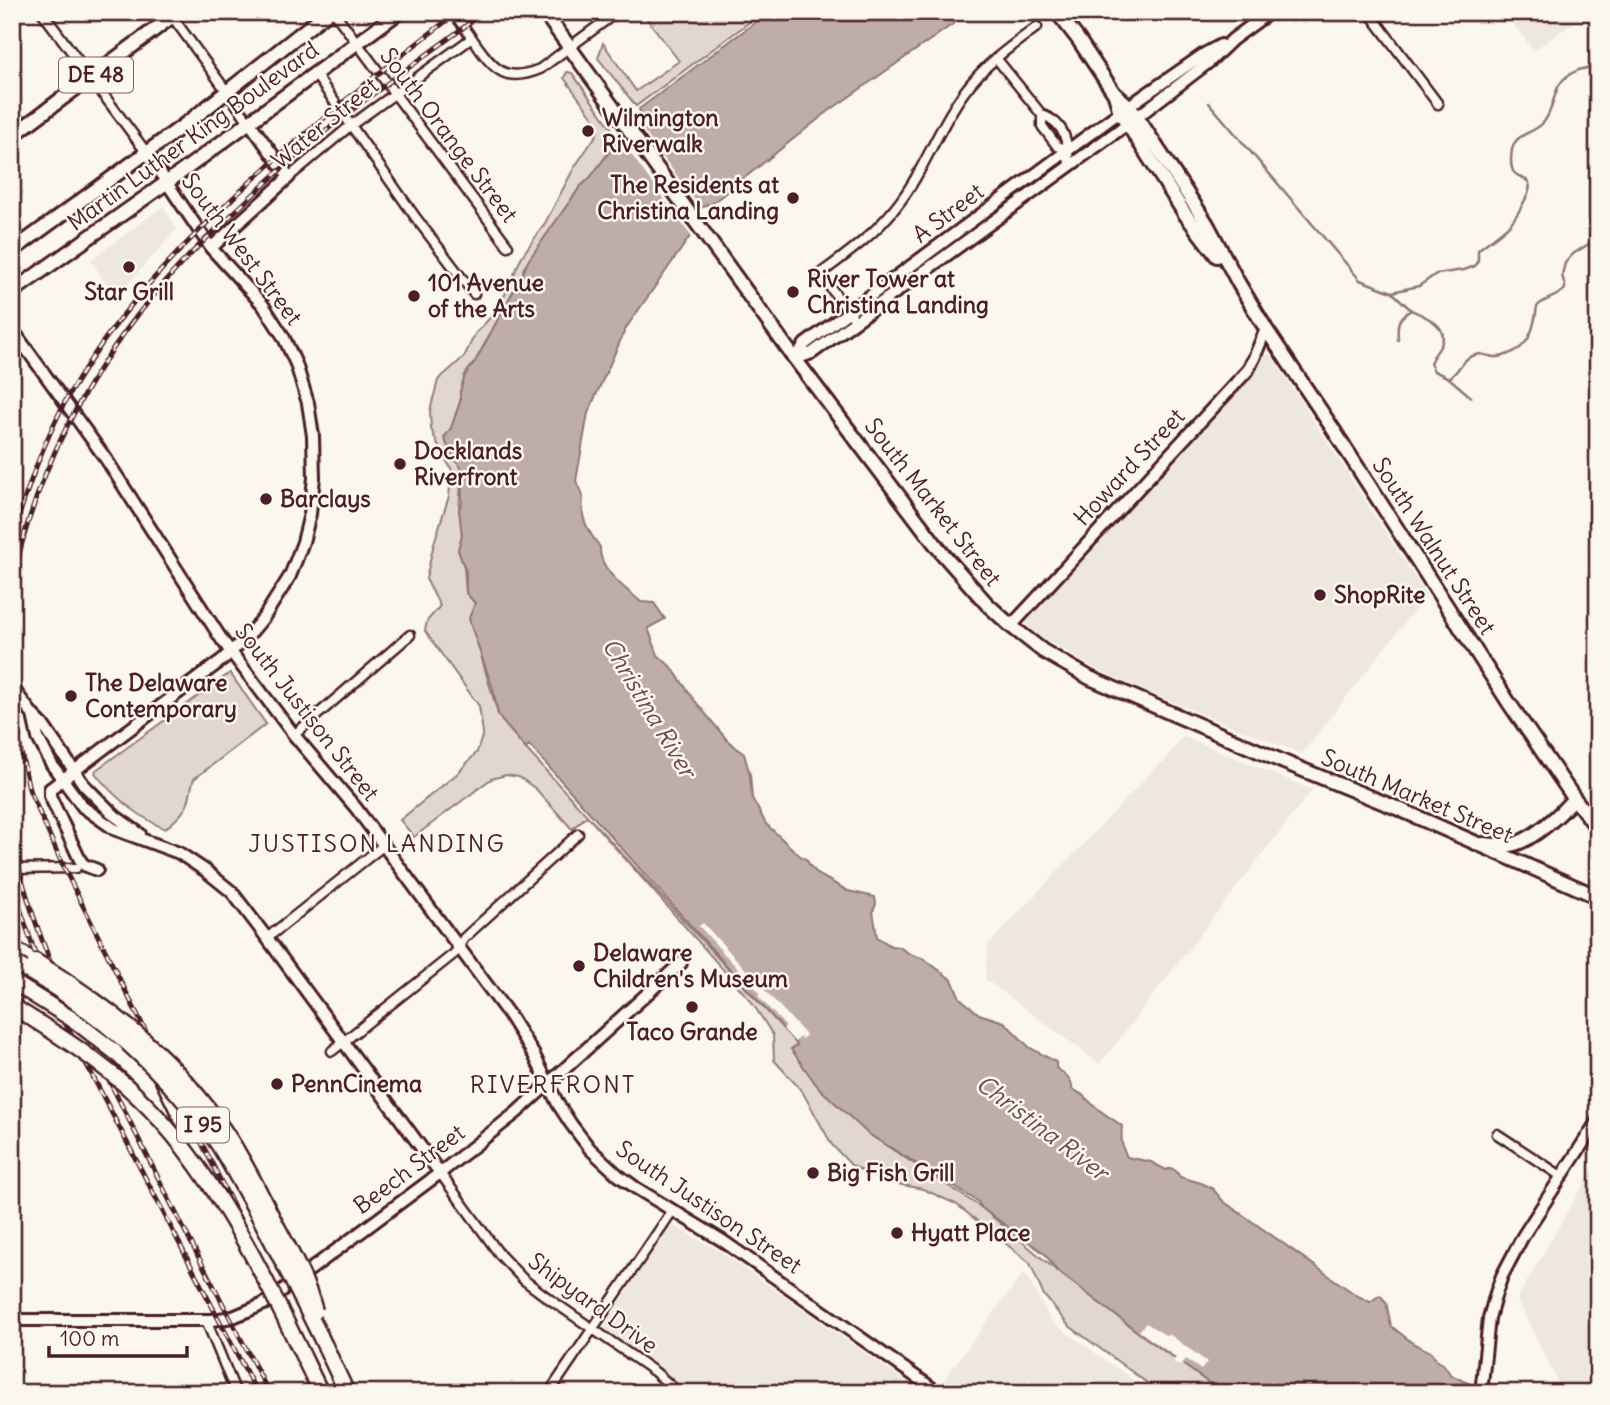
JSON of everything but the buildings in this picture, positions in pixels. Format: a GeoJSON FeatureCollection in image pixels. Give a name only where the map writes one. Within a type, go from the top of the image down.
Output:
{"type":"FeatureCollection","features":[{"type":"Feature","properties":{"kind":"highway"},"geometry":{"type":"LineString","coordinates":[[12,948],[107,1009],[159,1053],[199,1097],[237,1150],[309,1288],[325,1346]]}},
{"type":"Feature","properties":{"kind":"highway","name":"I 95"},"geometry":{"type":"LineString","coordinates":[[12,962],[55,987],[101,1020],[149,1064],[193,1112],[236,1175],[298,1290],[347,1393]]}},
{"type":"Feature","properties":{"kind":"highway"},"geometry":{"type":"LineString","coordinates":[[12,982],[75,1021],[115,1052],[145,1081],[168,1128]]}},
{"type":"Feature","properties":{"kind":"highway","name":"I 95"},"geometry":{"type":"LineString","coordinates":[[12,1006],[108,1070],[138,1096],[168,1128],[219,1199],[258,1267],[321,1393]]}},
{"type":"Feature","properties":{"kind":"main road","name":"Martin Luther King Boulevard"},"geometry":{"type":"LineString","coordinates":[[12,251],[228,92],[328,12]]}},
{"type":"Feature","properties":{"kind":"main road","name":"Martin Luther King Boulevard"},"geometry":{"type":"LineString","coordinates":[[12,292],[399,12]]}},
{"type":"Feature","properties":{"kind":"main road","name":"South Market Street"},"geometry":{"type":"LineString","coordinates":[[544,12],[795,359],[942,553],[987,604],[1011,626],[1043,651],[1090,678],[1598,897]]}},
{"type":"Feature","properties":{"kind":"main road","name":"South Walnut Street"},"geometry":{"type":"LineString","coordinates":[[1057,12],[1207,225],[1266,329],[1509,702],[1598,829]]}},
{"type":"Feature","properties":{"kind":"main road","name":"DE 48"},"geometry":{"type":"LineString","coordinates":[[12,136],[173,14]]}},
{"type":"Feature","properties":{"kind":"main road"},"geometry":{"type":"LineString","coordinates":[[1476,844],[1509,845],[1522,841],[1567,807],[1574,798]]}},
{"type":"Feature","properties":{"kind":"street"},"geometry":{"type":"LineString","coordinates":[[42,12],[146,152]]}},
{"type":"Feature","properties":{"kind":"street","name":"South Orange Street"},"geometry":{"type":"LineString","coordinates":[[334,12],[508,246]]}},
{"type":"Feature","properties":{"kind":"street"},"geometry":{"type":"LineString","coordinates":[[453,12],[493,66],[507,74],[517,75],[540,69],[617,12]]}},
{"type":"Feature","properties":{"kind":"street","name":"A Street"},"geometry":{"type":"LineString","coordinates":[[852,317],[1068,150],[1209,62],[1233,39],[1270,12]]}},
{"type":"Feature","properties":{"kind":"street"},"geometry":{"type":"LineString","coordinates":[[1369,12],[1438,104]]}},
{"type":"Feature","properties":{"kind":"street"},"geometry":{"type":"LineString","coordinates":[[173,14],[289,177]]}},
{"type":"Feature","properties":{"kind":"street"},"geometry":{"type":"LineString","coordinates":[[852,317],[820,274],[859,245],[899,204],[962,94],[996,58],[1037,27]]}},
{"type":"Feature","properties":{"kind":"street","name":"Water Street"},"geometry":{"type":"LineString","coordinates":[[211,248],[350,126],[472,38]]}},
{"type":"Feature","properties":{"kind":"street"},"geometry":{"type":"LineString","coordinates":[[996,58],[1042,115],[1052,118],[1066,138],[1069,166]]}},
{"type":"Feature","properties":{"kind":"street"},"geometry":{"type":"LineString","coordinates":[[314,74],[416,218],[474,294]]}},
{"type":"Feature","properties":{"kind":"street","name":"A Street"},"geometry":{"type":"LineString","coordinates":[[795,359],[803,346],[852,317],[1069,166],[1128,114]]}},
{"type":"Feature","properties":{"kind":"street","name":"South West Street"},"geometry":{"type":"LineString","coordinates":[[62,779],[231,652],[249,635],[284,586],[303,542],[310,514],[315,460],[313,436],[308,403],[291,351],[262,304],[211,248],[146,152]]}},
{"type":"Feature","properties":{"kind":"street","name":"South Justison Street"},"geometry":{"type":"LineString","coordinates":[[12,329],[106,459],[231,652],[294,735],[356,808],[520,1032],[558,1104],[590,1149],[636,1188],[723,1241],[939,1393]]}},
{"type":"Feature","properties":{"kind":"street","name":"Howard Street"},"geometry":{"type":"LineString","coordinates":[[1011,626],[1248,370],[1266,329]]}},
{"type":"Feature","properties":{"kind":"street"},"geometry":{"type":"LineString","coordinates":[[294,735],[410,635]]}},
{"type":"Feature","properties":{"kind":"street"},"geometry":{"type":"LineString","coordinates":[[12,687],[43,725],[85,785],[114,816],[152,842]]}},
{"type":"Feature","properties":{"kind":"street"},"geometry":{"type":"LineString","coordinates":[[33,715],[38,738],[52,765],[76,799],[91,813],[114,829],[180,853],[221,882],[243,906],[440,1173]]}},
{"type":"Feature","properties":{"kind":"street"},"geometry":{"type":"LineString","coordinates":[[62,779],[50,789],[50,796],[80,860],[84,865],[97,870]]}},
{"type":"Feature","properties":{"kind":"street"},"geometry":{"type":"LineString","coordinates":[[332,1051],[455,953],[464,938],[578,834]]}},
{"type":"Feature","properties":{"kind":"street"},"geometry":{"type":"LineString","coordinates":[[267,938],[384,845]]}},
{"type":"Feature","properties":{"kind":"street"},"geometry":{"type":"LineString","coordinates":[[12,869],[76,868]]}},
{"type":"Feature","properties":{"kind":"street","name":"Beech Street"},"geometry":{"type":"LineString","coordinates":[[12,1320],[206,1320],[233,1317],[264,1304],[501,1126],[681,963]]}},
{"type":"Feature","properties":{"kind":"street"},"geometry":{"type":"LineString","coordinates":[[1481,1393],[1491,1310],[1502,1276],[1518,1244],[1598,1120]]}},
{"type":"Feature","properties":{"kind":"street"},"geometry":{"type":"LineString","coordinates":[[1497,1134],[1561,1176]]}},
{"type":"Feature","properties":{"kind":"street","name":"Shipyard Drive"},"geometry":{"type":"LineString","coordinates":[[440,1173],[507,1263],[533,1287],[660,1376],[679,1393]]}},
{"type":"Feature","properties":{"kind":"street"},"geometry":{"type":"LineString","coordinates":[[549,1393],[673,1210]]}},
{"type":"Feature","properties":{"kind":"street"},"geometry":{"type":"LineString","coordinates":[[289,1285],[341,1393]]}},
{"type":"Feature","properties":{"kind":"street"},"geometry":{"type":"LineString","coordinates":[[206,1320],[236,1393]]}},
{"type":"Feature","properties":{"kind":"shaded area"},"geometry":{"type":"Polygon","coordinates":[[[635,12],[763,12],[636,106],[598,58],[603,43],[636,91],[679,61],[645,16],[636,16],[635,12]]]}},
{"type":"Feature","properties":{"kind":"shaded area"},"geometry":{"type":"Polygon","coordinates":[[[1505,12],[1589,12],[1533,51],[1505,12]]]}},
{"type":"Feature","properties":{"kind":"shaded area"},"geometry":{"type":"Polygon","coordinates":[[[567,72],[572,73],[619,139],[580,187],[523,269],[524,275],[465,375],[460,402],[451,428],[444,438],[462,469],[459,509],[462,535],[458,550],[464,567],[466,593],[475,603],[470,618],[498,714],[526,749],[798,1045],[791,1049],[867,1133],[982,1208],[1056,1270],[1223,1393],[1161,1393],[1068,1325],[1043,1294],[1030,1263],[956,1204],[923,1189],[882,1181],[851,1165],[832,1145],[802,1091],[774,1060],[773,1035],[751,1001],[587,816],[572,829],[536,789],[519,777],[506,775],[491,779],[414,837],[400,820],[458,773],[477,752],[483,733],[479,706],[425,631],[427,621],[440,606],[426,579],[449,496],[452,470],[431,429],[430,411],[438,380],[464,357],[475,334],[499,308],[522,256],[544,225],[574,168],[597,134],[598,124],[564,78],[567,72]]]}},
{"type":"Feature","properties":{"kind":"shaded area"},"geometry":{"type":"Polygon","coordinates":[[[163,206],[177,229],[115,298],[91,260],[163,206]]]}},
{"type":"Feature","properties":{"kind":"shaded area"},"geometry":{"type":"Polygon","coordinates":[[[1252,349],[1272,356],[1426,595],[1302,754],[1094,668],[1029,628],[1017,610],[1240,372],[1252,349]]]}},
{"type":"Feature","properties":{"kind":"shaded area"},"geometry":{"type":"Polygon","coordinates":[[[230,673],[266,724],[194,779],[186,807],[165,829],[118,798],[102,782],[95,773],[96,770],[230,673]]]}},
{"type":"Feature","properties":{"kind":"shaded area"},"geometry":{"type":"Polygon","coordinates":[[[1183,736],[1312,790],[1100,1064],[985,979],[988,945],[1160,763],[1163,763],[1183,736]]]}},
{"type":"Feature","properties":{"kind":"shaded area"},"geometry":{"type":"Polygon","coordinates":[[[1598,1159],[1598,1393],[1564,1393],[1517,1299],[1598,1159]]]}},
{"type":"Feature","properties":{"kind":"shaded area"},"geometry":{"type":"Polygon","coordinates":[[[671,1224],[719,1251],[922,1393],[686,1393],[676,1381],[606,1331],[605,1325],[671,1224]]]}},
{"type":"Feature","properties":{"kind":"shaded area"},"geometry":{"type":"Polygon","coordinates":[[[1024,1272],[1052,1322],[1152,1393],[934,1393],[1024,1272]]]}},
{"type":"Feature","properties":{"kind":"water","name":"Christina River"},"geometry":{"type":"Polygon","coordinates":[[[769,12],[970,12],[826,113],[709,206],[707,204],[682,222],[691,235],[626,328],[588,413],[576,481],[583,495],[585,524],[600,547],[603,563],[614,578],[641,602],[654,603],[665,619],[648,628],[658,655],[672,668],[727,740],[744,754],[750,775],[752,798],[766,824],[807,860],[819,875],[848,891],[875,897],[873,911],[877,937],[891,946],[924,959],[952,980],[960,998],[979,1014],[1004,1022],[1029,1047],[1056,1062],[1056,1068],[1069,1079],[1072,1089],[1122,1126],[1122,1142],[1127,1157],[1151,1162],[1166,1170],[1171,1168],[1180,1177],[1213,1189],[1223,1201],[1356,1295],[1370,1302],[1380,1295],[1386,1302],[1391,1326],[1414,1344],[1431,1352],[1451,1375],[1490,1393],[1223,1393],[1056,1270],[1045,1254],[982,1208],[977,1201],[867,1133],[818,1087],[791,1049],[797,1045],[795,1042],[529,745],[526,749],[498,714],[493,689],[469,618],[475,603],[466,593],[466,572],[458,550],[462,535],[459,509],[462,503],[462,469],[444,438],[451,428],[460,402],[465,375],[520,281],[530,258],[580,187],[619,139],[642,117],[639,109],[769,12]]]}},
{"type":"Feature","properties":{"kind":"pier"},"geometry":{"type":"Polygon","coordinates":[[[635,119],[703,211],[687,223],[694,234],[693,239],[617,135],[635,119]]]}},
{"type":"Feature","properties":{"kind":"pier"},"geometry":{"type":"Polygon","coordinates":[[[703,923],[806,1035],[802,1039],[800,1037],[795,1042],[783,1029],[786,1027],[758,996],[760,993],[699,926],[703,923]]]}},
{"type":"Feature","properties":{"kind":"pier"},"geometry":{"type":"Polygon","coordinates":[[[1146,1323],[1167,1336],[1169,1334],[1207,1362],[1201,1370],[1186,1359],[1180,1366],[1173,1362],[1176,1357],[1139,1331],[1146,1323]]]}},
{"type":"Feature","properties":{"kind":"waterway"},"geometry":{"type":"LineString","coordinates":[[1392,292],[1419,286],[1436,274],[1475,266],[1478,250],[1511,223],[1530,188],[1528,181],[1515,174],[1512,169],[1514,144],[1520,137],[1543,123],[1565,78],[1582,69],[1598,70]]}},
{"type":"Feature","properties":{"kind":"waterway"},"geometry":{"type":"LineString","coordinates":[[1209,103],[1360,280],[1392,292],[1411,310],[1399,322],[1398,340]]}},
{"type":"Feature","properties":{"kind":"waterway"},"geometry":{"type":"LineString","coordinates":[[1598,152],[1591,169],[1591,180],[1598,186]]}},
{"type":"Feature","properties":{"kind":"waterway"},"geometry":{"type":"LineString","coordinates":[[1449,378],[1472,356],[1481,354],[1501,357],[1523,345],[1532,330],[1537,307],[1565,289],[1562,275],[1565,263],[1573,254],[1598,238]]}},
{"type":"Feature","properties":{"kind":"waterway"},"geometry":{"type":"LineString","coordinates":[[1411,310],[1433,321],[1443,336],[1430,363],[1434,371],[1449,378],[1471,397]]}},
{"type":"Feature","properties":{"kind":"railway"},"geometry":{"type":"LineString","coordinates":[[12,538],[37,463],[71,391],[106,337],[145,288],[234,197],[288,149],[458,12]]}},
{"type":"Feature","properties":{"kind":"railway"},"geometry":{"type":"LineString","coordinates":[[12,586],[34,503],[68,424],[112,350],[165,282],[254,194],[323,133],[484,12]]}},
{"type":"Feature","properties":{"kind":"railway"},"geometry":{"type":"LineString","coordinates":[[20,747],[29,789],[64,868],[327,1393]]}},
{"type":"Feature","properties":{"kind":"railway"},"geometry":{"type":"LineString","coordinates":[[12,835],[29,903],[53,969],[269,1393]]}},
{"type":"Feature","properties":{"kind":"railway"},"geometry":{"type":"LineString","coordinates":[[12,884],[41,971],[62,1017],[257,1393]]}},
{"type":"Feature","properties":{"kind":"place","name":"Wilmington Riverwalk"},"geometry":{"type":"Point","coordinates":[588,131]}},
{"type":"Feature","properties":{"kind":"place","name":"The Residents at Christina Landing"},"geometry":{"type":"Point","coordinates":[793,198]}},
{"type":"Feature","properties":{"kind":"place","name":"Star Grill"},"geometry":{"type":"Point","coordinates":[129,267]}},
{"type":"Feature","properties":{"kind":"place","name":"River Tower at Christina Landing"},"geometry":{"type":"Point","coordinates":[793,292]}},
{"type":"Feature","properties":{"kind":"place","name":"101 Avenue of the Arts"},"geometry":{"type":"Point","coordinates":[414,296]}},
{"type":"Feature","properties":{"kind":"place","name":"Docklands Riverfront"},"geometry":{"type":"Point","coordinates":[400,464]}},
{"type":"Feature","properties":{"kind":"place","name":"Barclays"},"geometry":{"type":"Point","coordinates":[266,499]}},
{"type":"Feature","properties":{"kind":"place","name":"ShopRite"},"geometry":{"type":"Point","coordinates":[1320,595]}},
{"type":"Feature","properties":{"kind":"place","name":"The Delaware Contemporary"},"geometry":{"type":"Point","coordinates":[71,696]}},
{"type":"Feature","properties":{"kind":"place","name":"Delaware Children's Museum"},"geometry":{"type":"Point","coordinates":[579,966]}},
{"type":"Feature","properties":{"kind":"place","name":"Taco Grande"},"geometry":{"type":"Point","coordinates":[692,1007]}},
{"type":"Feature","properties":{"kind":"place","name":"PennCinema"},"geometry":{"type":"Point","coordinates":[277,1084]}},
{"type":"Feature","properties":{"kind":"place","name":"Big Fish Grill"},"geometry":{"type":"Point","coordinates":[813,1173]}},
{"type":"Feature","properties":{"kind":"place","name":"Hyatt Place"},"geometry":{"type":"Point","coordinates":[897,1233]}},
{"type":"Feature","properties":{"kind":"district","name":"JUSTISON LANDING"},"geometry":{"type":"Point","coordinates":[377,844]}},
{"type":"Feature","properties":{"kind":"district","name":"RIVERFRONT"},"geometry":{"type":"Point","coordinates":[553,1085]}}]}
